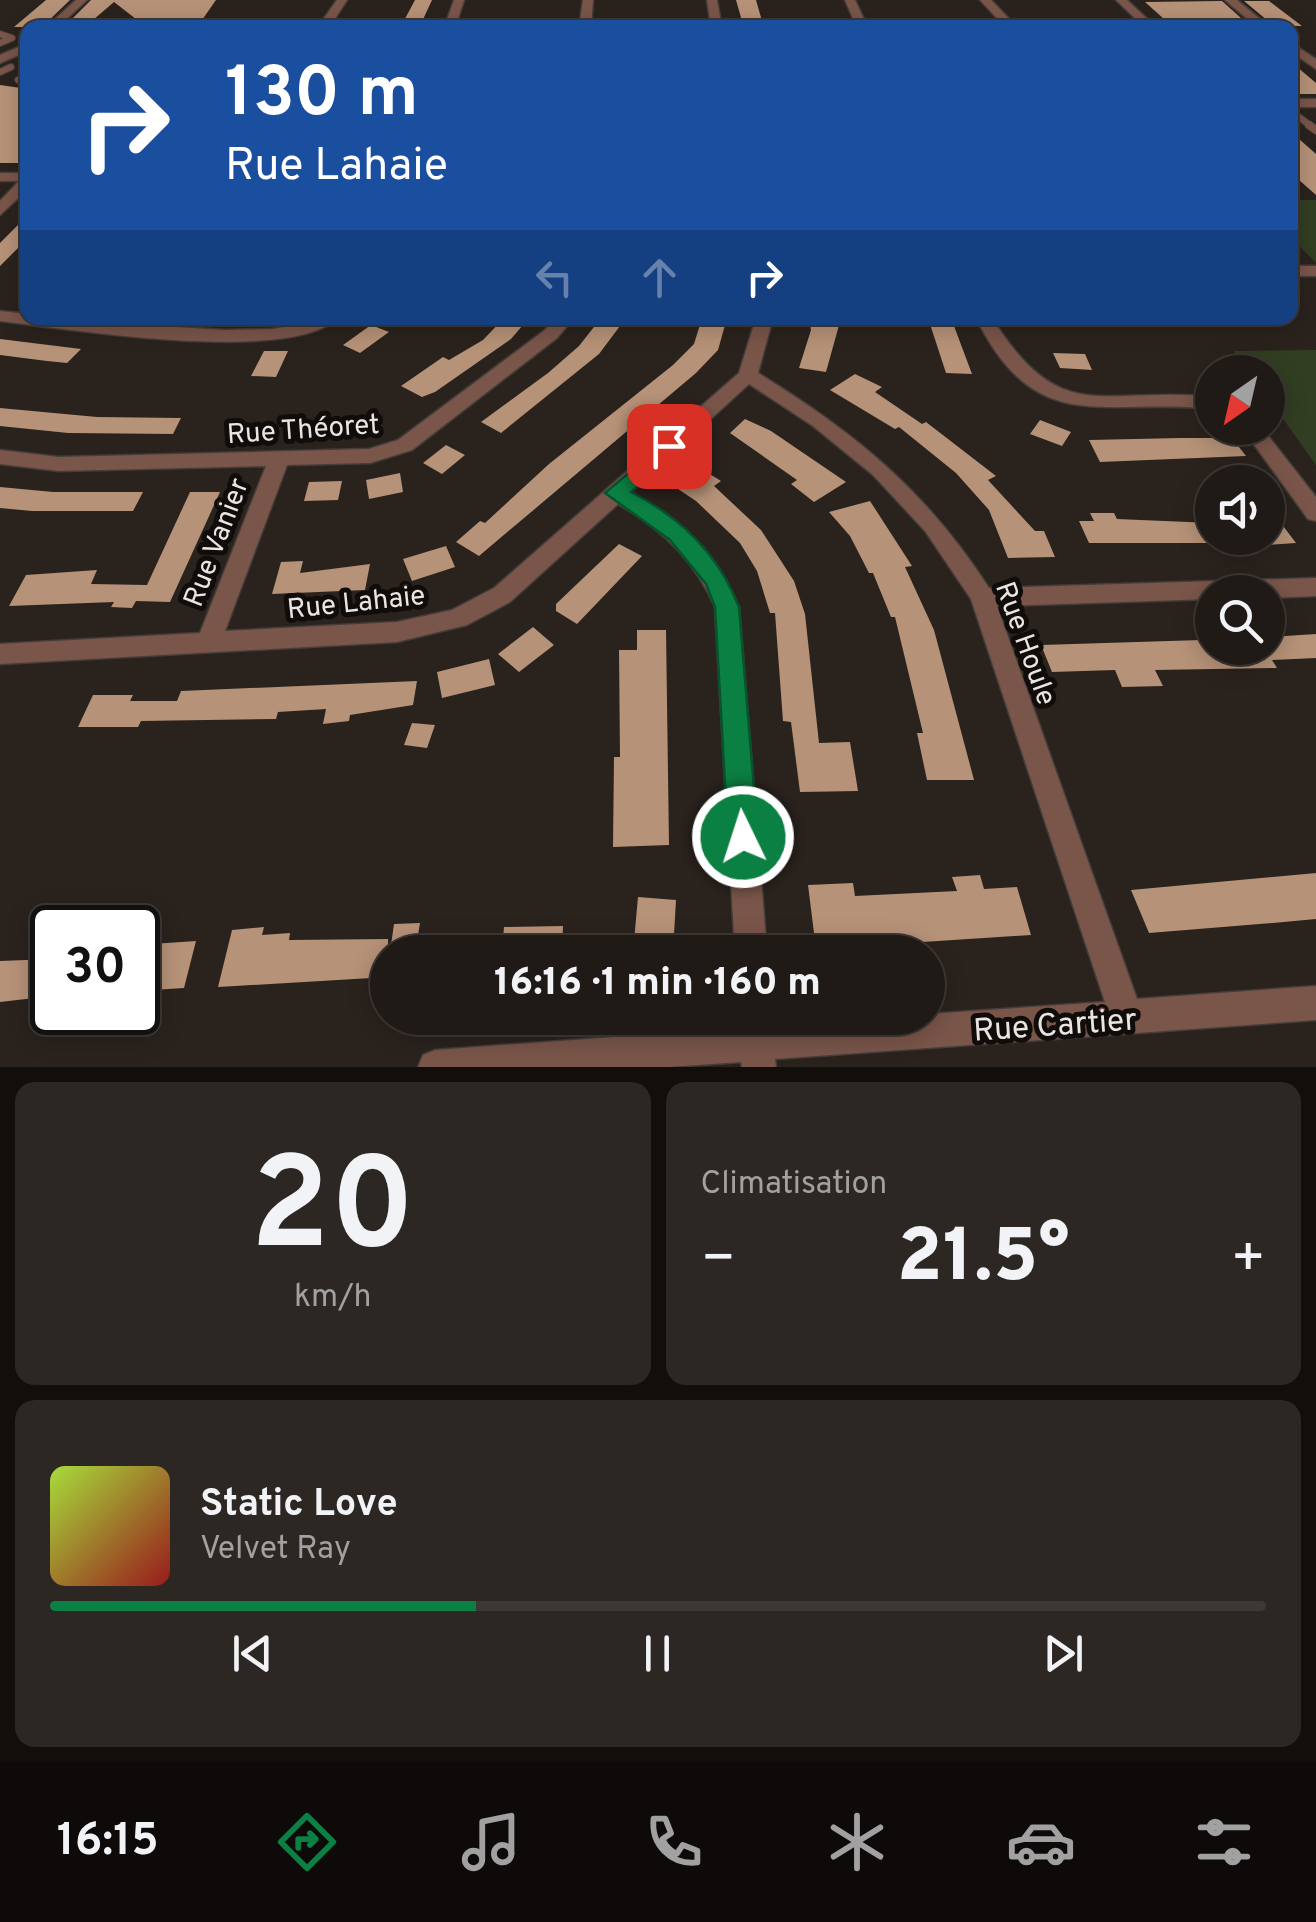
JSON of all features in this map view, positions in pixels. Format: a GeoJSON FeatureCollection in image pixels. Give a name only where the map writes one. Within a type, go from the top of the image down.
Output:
{"type":"FeatureCollection","features":[{"type":"Feature","properties":{"kind":"street"},"geometry":{"type":"LineString","coordinates":[[59,20],[82,0]]}},
{"type":"Feature","properties":{"kind":"street"},"geometry":{"type":"LineString","coordinates":[[985,0],[1005,20]]}},
{"type":"Feature","properties":{"kind":"street"},"geometry":{"type":"LineString","coordinates":[[1121,0],[1143,20]]}},
{"type":"Feature","properties":{"kind":"street"},"geometry":{"type":"LineString","coordinates":[[1230,0],[1256,20]]}},
{"type":"Feature","properties":{"kind":"street"},"geometry":{"type":"LineString","coordinates":[[0,210],[20,187]]}},
{"type":"Feature","properties":{"kind":"street"},"geometry":{"type":"LineString","coordinates":[[83,325],[176,335],[298,332],[322,325]]}},
{"type":"Feature","properties":{"kind":"street","name":"Rue Théoret"},"geometry":{"type":"LineString","coordinates":[[0,457],[59,464],[278,462],[370,456],[406,445],[558,325]]}},
{"type":"Feature","properties":{"kind":"street"},"geometry":{"type":"LineString","coordinates":[[748,375],[763,325]]}},
{"type":"Feature","properties":{"kind":"street"},"geometry":{"type":"LineString","coordinates":[[988,325],[1008,361],[1054,396],[1089,404],[1195,403]]}},
{"type":"Feature","properties":{"kind":"street","name":"Rue Lahaie"},"geometry":{"type":"LineString","coordinates":[[0,654],[397,632],[458,618],[502,595],[748,375]]}},
{"type":"Feature","properties":{"kind":"street","name":"Rue Houle"},"geometry":{"type":"LineString","coordinates":[[748,375],[824,421],[897,480],[948,538],[982,597],[1127,1019]]}},
{"type":"Feature","properties":{"kind":"street"},"geometry":{"type":"LineString","coordinates":[[1265,445],[1316,513]]}},
{"type":"Feature","properties":{"kind":"street","name":"Rue Vanier"},"geometry":{"type":"LineString","coordinates":[[208,643],[278,462]]}},
{"type":"Feature","properties":{"kind":"street"},"geometry":{"type":"LineString","coordinates":[[616,493],[648,510],[678,534],[716,580],[727,607],[750,935]]}},
{"type":"Feature","properties":{"kind":"street"},"geometry":{"type":"LineString","coordinates":[[982,597],[1316,587]]}},
{"type":"Feature","properties":{"kind":"street","name":"Rue Cartier"},"geometry":{"type":"LineString","coordinates":[[435,1067],[1316,1003]]}},
{"type":"Feature","properties":{"kind":"lane"},"geometry":{"type":"LineString","coordinates":[[0,34],[12,38],[0,42]]}},
{"type":"Feature","properties":{"kind":"green space"},"geometry":{"type":"Polygon","coordinates":[[[1298,200],[1316,200],[1316,263],[1298,244],[1298,200]]]}},
{"type":"Feature","properties":{"kind":"green space"},"geometry":{"type":"Polygon","coordinates":[[[1316,350],[1316,465],[1285,422],[1285,355],[1237,355],[1234,351],[1316,350]]]}},
{"type":"Feature","properties":{"kind":"building"},"geometry":{"type":"Polygon","coordinates":[[[46,0],[70,0],[49,20],[22,20],[46,0]]]}},
{"type":"Feature","properties":{"kind":"building"},"geometry":{"type":"Polygon","coordinates":[[[91,0],[216,0],[202,20],[137,20],[114,2],[93,20],[71,20],[91,0]]]}},
{"type":"Feature","properties":{"kind":"building"},"geometry":{"type":"Polygon","coordinates":[[[415,0],[432,0],[423,20],[404,20],[415,0]]]}},
{"type":"Feature","properties":{"kind":"building"},"geometry":{"type":"Polygon","coordinates":[[[736,0],[756,0],[762,20],[742,20],[736,0]]]}},
{"type":"Feature","properties":{"kind":"building"},"geometry":{"type":"Polygon","coordinates":[[[1222,1],[1243,20],[1165,20],[1145,2],[1222,1]]]}},
{"type":"Feature","properties":{"kind":"building"},"geometry":{"type":"Polygon","coordinates":[[[1244,1],[1269,1],[1294,20],[1267,20],[1244,1]]]}},
{"type":"Feature","properties":{"kind":"building"},"geometry":{"type":"Polygon","coordinates":[[[1298,68],[1316,83],[1316,94],[1298,94],[1298,68]]]}},
{"type":"Feature","properties":{"kind":"building"},"geometry":{"type":"Polygon","coordinates":[[[0,85],[20,88],[20,163],[0,163],[0,85]]]}},
{"type":"Feature","properties":{"kind":"building"},"geometry":{"type":"Polygon","coordinates":[[[1298,138],[1316,154],[1316,195],[1298,179],[1298,138]]]}},
{"type":"Feature","properties":{"kind":"building"},"geometry":{"type":"Polygon","coordinates":[[[20,223],[20,246],[0,266],[0,243],[20,223]]]}},
{"type":"Feature","properties":{"kind":"building"},"geometry":{"type":"Polygon","coordinates":[[[371,325],[389,332],[360,353],[343,345],[371,325]]]}},
{"type":"Feature","properties":{"kind":"building"},"geometry":{"type":"Polygon","coordinates":[[[497,325],[523,325],[511,339],[435,392],[422,397],[401,386],[443,357],[449,360],[483,340],[497,325]]]}},
{"type":"Feature","properties":{"kind":"building"},"geometry":{"type":"Polygon","coordinates":[[[596,325],[621,325],[599,354],[501,433],[481,422],[548,373],[579,346],[596,325]]]}},
{"type":"Feature","properties":{"kind":"building"},"geometry":{"type":"Polygon","coordinates":[[[700,325],[725,325],[718,350],[696,373],[479,556],[456,542],[480,521],[485,523],[549,464],[694,344],[700,325]]]}},
{"type":"Feature","properties":{"kind":"building"},"geometry":{"type":"Polygon","coordinates":[[[810,325],[839,325],[826,372],[799,368],[810,325]]]}},
{"type":"Feature","properties":{"kind":"building"},"geometry":{"type":"Polygon","coordinates":[[[930,325],[954,325],[972,374],[946,373],[930,325]]]}},
{"type":"Feature","properties":{"kind":"building"},"geometry":{"type":"Polygon","coordinates":[[[0,339],[81,349],[67,363],[47,361],[0,355],[0,339]]]}},
{"type":"Feature","properties":{"kind":"building"},"geometry":{"type":"Polygon","coordinates":[[[264,351],[288,351],[276,377],[251,376],[264,351]]]}},
{"type":"Feature","properties":{"kind":"building"},"geometry":{"type":"Polygon","coordinates":[[[1053,353],[1085,354],[1092,370],[1060,368],[1053,353]]]}},
{"type":"Feature","properties":{"kind":"building"},"geometry":{"type":"Polygon","coordinates":[[[855,374],[882,387],[875,392],[922,424],[926,422],[996,476],[988,480],[1035,531],[1044,531],[1055,557],[1008,558],[989,510],[956,473],[899,427],[895,429],[830,390],[855,374]]]}},
{"type":"Feature","properties":{"kind":"building"},"geometry":{"type":"Polygon","coordinates":[[[0,408],[97,417],[181,418],[173,434],[68,433],[0,426],[0,408]]]}},
{"type":"Feature","properties":{"kind":"building"},"geometry":{"type":"Polygon","coordinates":[[[745,419],[771,431],[846,482],[814,502],[791,484],[797,480],[730,433],[745,419]]]}},
{"type":"Feature","properties":{"kind":"building"},"geometry":{"type":"Polygon","coordinates":[[[1040,420],[1071,432],[1062,446],[1030,434],[1040,420]]]}},
{"type":"Feature","properties":{"kind":"building"},"geometry":{"type":"Polygon","coordinates":[[[1195,439],[1195,445],[1237,445],[1246,456],[1100,462],[1089,440],[1195,439]]]}},
{"type":"Feature","properties":{"kind":"building"},"geometry":{"type":"Polygon","coordinates":[[[446,445],[465,455],[442,474],[423,463],[446,445]]]}},
{"type":"Feature","properties":{"kind":"building"},"geometry":{"type":"Polygon","coordinates":[[[700,468],[721,481],[714,486],[761,530],[794,581],[805,614],[819,743],[850,742],[858,791],[800,792],[791,722],[783,721],[775,613],[770,613],[757,571],[740,543],[696,501],[675,487],[700,468]]]}},
{"type":"Feature","properties":{"kind":"building"},"geometry":{"type":"Polygon","coordinates":[[[400,473],[403,492],[369,499],[366,480],[400,473]]]}},
{"type":"Feature","properties":{"kind":"building"},"geometry":{"type":"Polygon","coordinates":[[[342,481],[338,500],[304,501],[309,482],[342,481]]]}},
{"type":"Feature","properties":{"kind":"building"},"geometry":{"type":"Polygon","coordinates":[[[0,487],[53,492],[143,492],[133,511],[32,511],[0,508],[0,487]]]}},
{"type":"Feature","properties":{"kind":"building"},"geometry":{"type":"Polygon","coordinates":[[[190,492],[220,492],[170,602],[136,601],[132,608],[111,607],[114,602],[9,606],[26,575],[97,570],[91,584],[147,585],[190,492]]]}},
{"type":"Feature","properties":{"kind":"building"},"geometry":{"type":"Polygon","coordinates":[[[870,501],[912,566],[905,567],[934,630],[974,780],[927,780],[917,733],[923,733],[895,617],[891,617],[873,573],[869,573],[850,536],[829,512],[870,501]]]}},
{"type":"Feature","properties":{"kind":"building"},"geometry":{"type":"Polygon","coordinates":[[[1090,513],[1114,513],[1117,519],[1195,522],[1195,543],[1089,543],[1079,521],[1094,521],[1090,513]]]}},
{"type":"Feature","properties":{"kind":"building"},"geometry":{"type":"Polygon","coordinates":[[[1285,528],[1296,543],[1285,544],[1285,528]]]}},
{"type":"Feature","properties":{"kind":"building"},"geometry":{"type":"Polygon","coordinates":[[[619,544],[642,556],[577,624],[556,611],[556,604],[619,544]]]}},
{"type":"Feature","properties":{"kind":"building"},"geometry":{"type":"Polygon","coordinates":[[[446,546],[455,567],[412,581],[403,559],[446,546]]]}},
{"type":"Feature","properties":{"kind":"building"},"geometry":{"type":"Polygon","coordinates":[[[303,561],[300,573],[370,564],[365,590],[272,594],[281,562],[303,561]]]}},
{"type":"Feature","properties":{"kind":"building"},"geometry":{"type":"Polygon","coordinates":[[[533,627],[554,645],[519,672],[498,654],[533,627]]]}},
{"type":"Feature","properties":{"kind":"building"},"geometry":{"type":"Polygon","coordinates":[[[637,630],[666,630],[669,845],[613,847],[614,757],[620,757],[619,650],[637,650],[637,630]]]}},
{"type":"Feature","properties":{"kind":"building"},"geometry":{"type":"Polygon","coordinates":[[[1316,634],[1316,658],[1285,659],[1285,636],[1316,634]]]}},
{"type":"Feature","properties":{"kind":"building"},"geometry":{"type":"Polygon","coordinates":[[[1195,640],[1195,665],[1277,668],[1155,670],[1163,686],[1122,687],[1115,670],[1052,672],[1041,645],[1195,640]]]}},
{"type":"Feature","properties":{"kind":"building"},"geometry":{"type":"Polygon","coordinates":[[[489,659],[495,685],[442,698],[437,672],[489,659]]]}},
{"type":"Feature","properties":{"kind":"building"},"geometry":{"type":"Polygon","coordinates":[[[417,681],[413,705],[350,715],[349,721],[323,724],[326,709],[278,712],[276,719],[141,721],[138,727],[78,727],[93,695],[133,695],[130,701],[177,701],[181,691],[417,681]]]}},
{"type":"Feature","properties":{"kind":"building"},"geometry":{"type":"Polygon","coordinates":[[[412,723],[435,725],[427,748],[404,745],[412,723]]]}},
{"type":"Feature","properties":{"kind":"building"},"geometry":{"type":"Polygon","coordinates":[[[1316,873],[1316,919],[1273,923],[1149,933],[1131,890],[1316,873]]]}},
{"type":"Feature","properties":{"kind":"building"},"geometry":{"type":"Polygon","coordinates":[[[980,875],[984,889],[1017,887],[1031,935],[945,941],[945,935],[814,935],[808,885],[853,883],[855,896],[957,891],[952,877],[980,875]]]}},
{"type":"Feature","properties":{"kind":"building"},"geometry":{"type":"Polygon","coordinates":[[[638,897],[676,900],[674,935],[635,935],[638,897]]]}},
{"type":"Feature","properties":{"kind":"building"},"geometry":{"type":"Polygon","coordinates":[[[420,923],[418,935],[392,935],[394,924],[420,923]]]}},
{"type":"Feature","properties":{"kind":"building"},"geometry":{"type":"Polygon","coordinates":[[[563,926],[563,935],[503,935],[504,927],[563,926]]]}},
{"type":"Feature","properties":{"kind":"building"},"geometry":{"type":"Polygon","coordinates":[[[264,927],[262,935],[290,933],[289,940],[370,939],[370,978],[218,987],[232,930],[264,927]]]}},
{"type":"Feature","properties":{"kind":"building"},"geometry":{"type":"Polygon","coordinates":[[[196,941],[184,988],[160,990],[160,943],[196,941]]]}},
{"type":"Feature","properties":{"kind":"building"},"geometry":{"type":"Polygon","coordinates":[[[30,960],[30,999],[0,1002],[0,961],[30,960]]]}},
{"type":"Feature","properties":{"kind":"route"},"geometry":{"type":"LineString","coordinates":[[669,446],[616,493],[648,510],[678,534],[716,580],[727,607],[743,837]]}}]}
